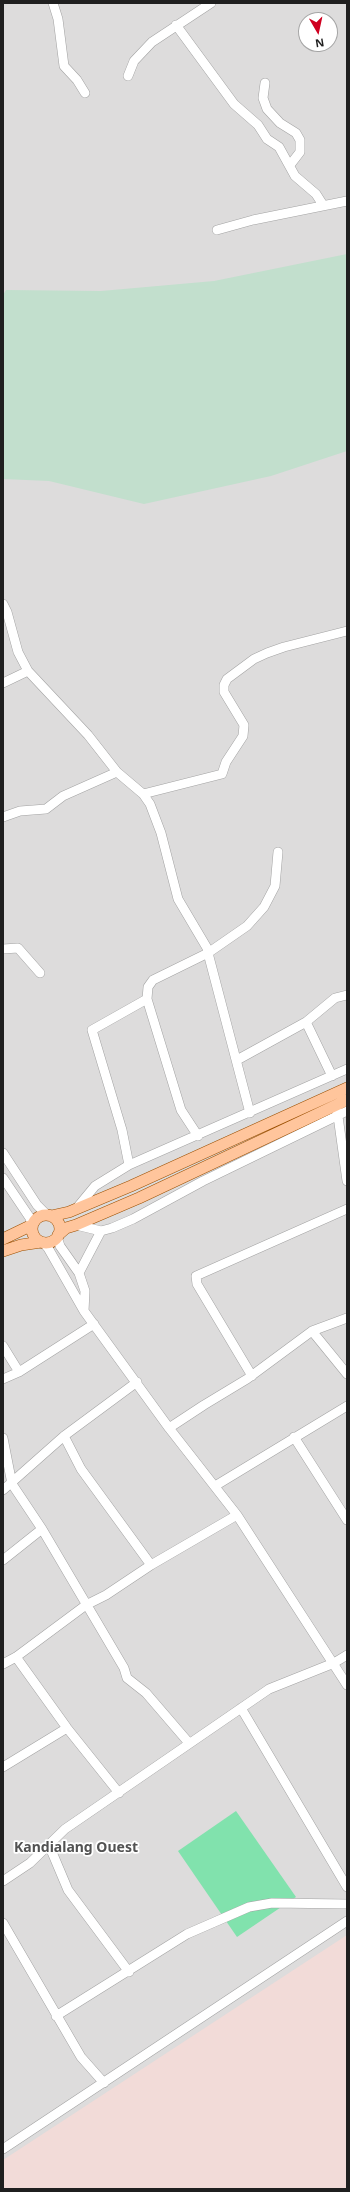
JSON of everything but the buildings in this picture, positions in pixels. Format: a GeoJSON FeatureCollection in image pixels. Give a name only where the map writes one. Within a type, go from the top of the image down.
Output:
{"type":"FeatureCollection","features":[{"type":"Feature","properties":{"kind":"main road"},"geometry":{"type":"LineString","coordinates":[[3,1239],[32,1225],[38,1218],[76,1209],[131,1186],[347,1088]]}},
{"type":"Feature","properties":{"kind":"main road"},"geometry":{"type":"LineString","coordinates":[[3,1252],[21,1244],[52,1241],[66,1228],[139,1198],[337,1110],[347,1100]]}},
{"type":"Feature","properties":{"kind":"main road"},"geometry":{"type":"LineString","coordinates":[[131,1186],[139,1198]]}},
{"type":"Feature","properties":{"kind":"main road"},"geometry":{"type":"LineString","coordinates":[[49,1216],[58,1223],[57,1236]]}},
{"type":"Feature","properties":{"kind":"main road"},"geometry":{"type":"LineString","coordinates":[[32,1225],[33,1234],[42,1242]]}},
{"type":"Feature","properties":{"kind":"street"},"geometry":{"type":"LineString","coordinates":[[53,3],[58,20],[64,66],[77,80],[85,93]]}},
{"type":"Feature","properties":{"kind":"street"},"geometry":{"type":"LineString","coordinates":[[128,76],[134,61],[142,51],[176,25],[211,3]]}},
{"type":"Feature","properties":{"kind":"street"},"geometry":{"type":"LineString","coordinates":[[176,25],[234,104],[258,126],[267,139],[279,147],[295,176],[316,194],[323,205]]}},
{"type":"Feature","properties":{"kind":"street"},"geometry":{"type":"LineString","coordinates":[[265,83],[264,98],[267,109],[280,123],[296,133],[300,140],[300,152],[290,165]]}},
{"type":"Feature","properties":{"kind":"street"},"geometry":{"type":"LineString","coordinates":[[217,230],[253,220],[347,201]]}},
{"type":"Feature","properties":{"kind":"street"},"geometry":{"type":"LineString","coordinates":[[3,604],[7,612],[18,652],[28,671],[88,735],[117,772],[143,794],[150,804],[159,825],[181,906],[208,953],[250,1114]]}},
{"type":"Feature","properties":{"kind":"street"},"geometry":{"type":"LineString","coordinates":[[143,794],[222,774],[226,762],[243,736],[244,725],[224,692],[224,685],[227,679],[254,659],[267,653],[284,647],[347,631]]}},
{"type":"Feature","properties":{"kind":"street"},"geometry":{"type":"LineString","coordinates":[[3,683],[28,671]]}},
{"type":"Feature","properties":{"kind":"street"},"geometry":{"type":"LineString","coordinates":[[3,817],[20,811],[46,810],[63,796],[117,772]]}},
{"type":"Feature","properties":{"kind":"street"},"geometry":{"type":"LineString","coordinates":[[198,1136],[181,1110],[147,999],[148,987],[153,980],[208,953],[247,926],[264,907],[275,886],[278,852]]}},
{"type":"Feature","properties":{"kind":"street"},"geometry":{"type":"LineString","coordinates":[[3,949],[18,948],[40,973]]}},
{"type":"Feature","properties":{"kind":"street"},"geometry":{"type":"LineString","coordinates":[[237,1060],[306,1022],[335,998],[347,995]]}},
{"type":"Feature","properties":{"kind":"street"},"geometry":{"type":"LineString","coordinates":[[129,1165],[122,1130],[92,1030],[147,999]]}},
{"type":"Feature","properties":{"kind":"street"},"geometry":{"type":"LineString","coordinates":[[306,1022],[332,1076]]}},
{"type":"Feature","properties":{"kind":"street"},"geometry":{"type":"LineString","coordinates":[[76,1209],[95,1186],[129,1165],[250,1114],[347,1070]]}},
{"type":"Feature","properties":{"kind":"street"},"geometry":{"type":"LineString","coordinates":[[337,1110],[347,1181]]}},
{"type":"Feature","properties":{"kind":"street"},"geometry":{"type":"LineString","coordinates":[[76,1225],[101,1232],[133,1219],[337,1110],[347,1111]]}},
{"type":"Feature","properties":{"kind":"street"},"geometry":{"type":"LineString","coordinates":[[3,1153],[37,1205],[49,1216]]}},
{"type":"Feature","properties":{"kind":"street"},"geometry":{"type":"LineString","coordinates":[[3,1178],[30,1218],[32,1225]]}},
{"type":"Feature","properties":{"kind":"street"},"geometry":{"type":"LineString","coordinates":[[252,1376],[197,1284],[196,1276],[347,1209]]}},
{"type":"Feature","properties":{"kind":"street"},"geometry":{"type":"LineString","coordinates":[[79,1273],[101,1232]]}},
{"type":"Feature","properties":{"kind":"street"},"geometry":{"type":"LineString","coordinates":[[57,1236],[60,1246],[79,1273],[85,1291],[84,1311]]}},
{"type":"Feature","properties":{"kind":"street"},"geometry":{"type":"LineString","coordinates":[[42,1242],[48,1248],[84,1311],[170,1428],[237,1515],[347,1685]]}},
{"type":"Feature","properties":{"kind":"street"},"geometry":{"type":"LineString","coordinates":[[170,1428],[252,1376],[312,1331],[347,1318]]}},
{"type":"Feature","properties":{"kind":"street"},"geometry":{"type":"LineString","coordinates":[[3,1379],[19,1372],[94,1324]]}},
{"type":"Feature","properties":{"kind":"street"},"geometry":{"type":"LineString","coordinates":[[312,1331],[347,1374]]}},
{"type":"Feature","properties":{"kind":"street"},"geometry":{"type":"LineString","coordinates":[[3,1346],[19,1372]]}},
{"type":"Feature","properties":{"kind":"street"},"geometry":{"type":"LineString","coordinates":[[3,1490],[12,1484],[64,1436],[137,1382]]}},
{"type":"Feature","properties":{"kind":"street"},"geometry":{"type":"LineString","coordinates":[[215,1486],[347,1406]]}},
{"type":"Feature","properties":{"kind":"street"},"geometry":{"type":"LineString","coordinates":[[64,1436],[81,1469],[150,1565]]}},
{"type":"Feature","properties":{"kind":"street"},"geometry":{"type":"LineString","coordinates":[[294,1437],[347,1520]]}},
{"type":"Feature","properties":{"kind":"street"},"geometry":{"type":"LineString","coordinates":[[3,1438],[12,1484],[42,1529],[124,1668],[127,1678],[146,1693],[189,1743]]}},
{"type":"Feature","properties":{"kind":"street"},"geometry":{"type":"LineString","coordinates":[[3,1664],[16,1657],[86,1605],[106,1595],[150,1565],[237,1515]]}},
{"type":"Feature","properties":{"kind":"street"},"geometry":{"type":"LineString","coordinates":[[3,1560],[42,1529]]}},
{"type":"Feature","properties":{"kind":"street"},"geometry":{"type":"LineString","coordinates":[[3,1881],[30,1862],[65,1829],[269,1689],[334,1663],[347,1655]]}},
{"type":"Feature","properties":{"kind":"street"},"geometry":{"type":"LineString","coordinates":[[16,1657],[67,1728],[119,1793]]}},
{"type":"Feature","properties":{"kind":"street"},"geometry":{"type":"LineString","coordinates":[[241,1708],[347,1887]]}},
{"type":"Feature","properties":{"kind":"street"},"geometry":{"type":"LineString","coordinates":[[3,1767],[67,1728]]}},
{"type":"Feature","properties":{"kind":"street"},"geometry":{"type":"LineString","coordinates":[[48,1845],[68,1890],[129,1972]]}},
{"type":"Feature","properties":{"kind":"street"},"geometry":{"type":"LineString","coordinates":[[56,2016],[129,1972],[187,1934],[249,1907],[272,1903],[347,1904]]}},
{"type":"Feature","properties":{"kind":"street"},"geometry":{"type":"LineString","coordinates":[[3,2149],[347,1921]]}},
{"type":"Feature","properties":{"kind":"street"},"geometry":{"type":"LineString","coordinates":[[3,1923],[56,2016],[82,2057],[104,2083]]}},
{"type":"Feature","properties":{"kind":"shaded area"},"geometry":{"type":"Polygon","coordinates":[[[3,3],[347,3],[347,2189],[3,2189],[3,3]]]}},
{"type":"Feature","properties":{"kind":"shaded area"},"geometry":{"type":"Polygon","coordinates":[[[347,1935],[347,2189],[3,2189],[3,2160],[347,1935]]]}},
{"type":"Feature","properties":{"kind":"green space"},"geometry":{"type":"Polygon","coordinates":[[[347,254],[347,451],[271,476],[144,504],[49,481],[3,479],[3,295],[6,290],[101,291],[214,281],[347,254]]]}},
{"type":"Feature","properties":{"kind":"green space"},"geometry":{"type":"Polygon","coordinates":[[[236,1811],[296,1897],[237,1937],[178,1851],[236,1811]]]}},
{"type":"Feature","properties":{"kind":"district","name":"Kandialang Ouest"},"geometry":{"type":"Point","coordinates":[76,1848]}}]}
